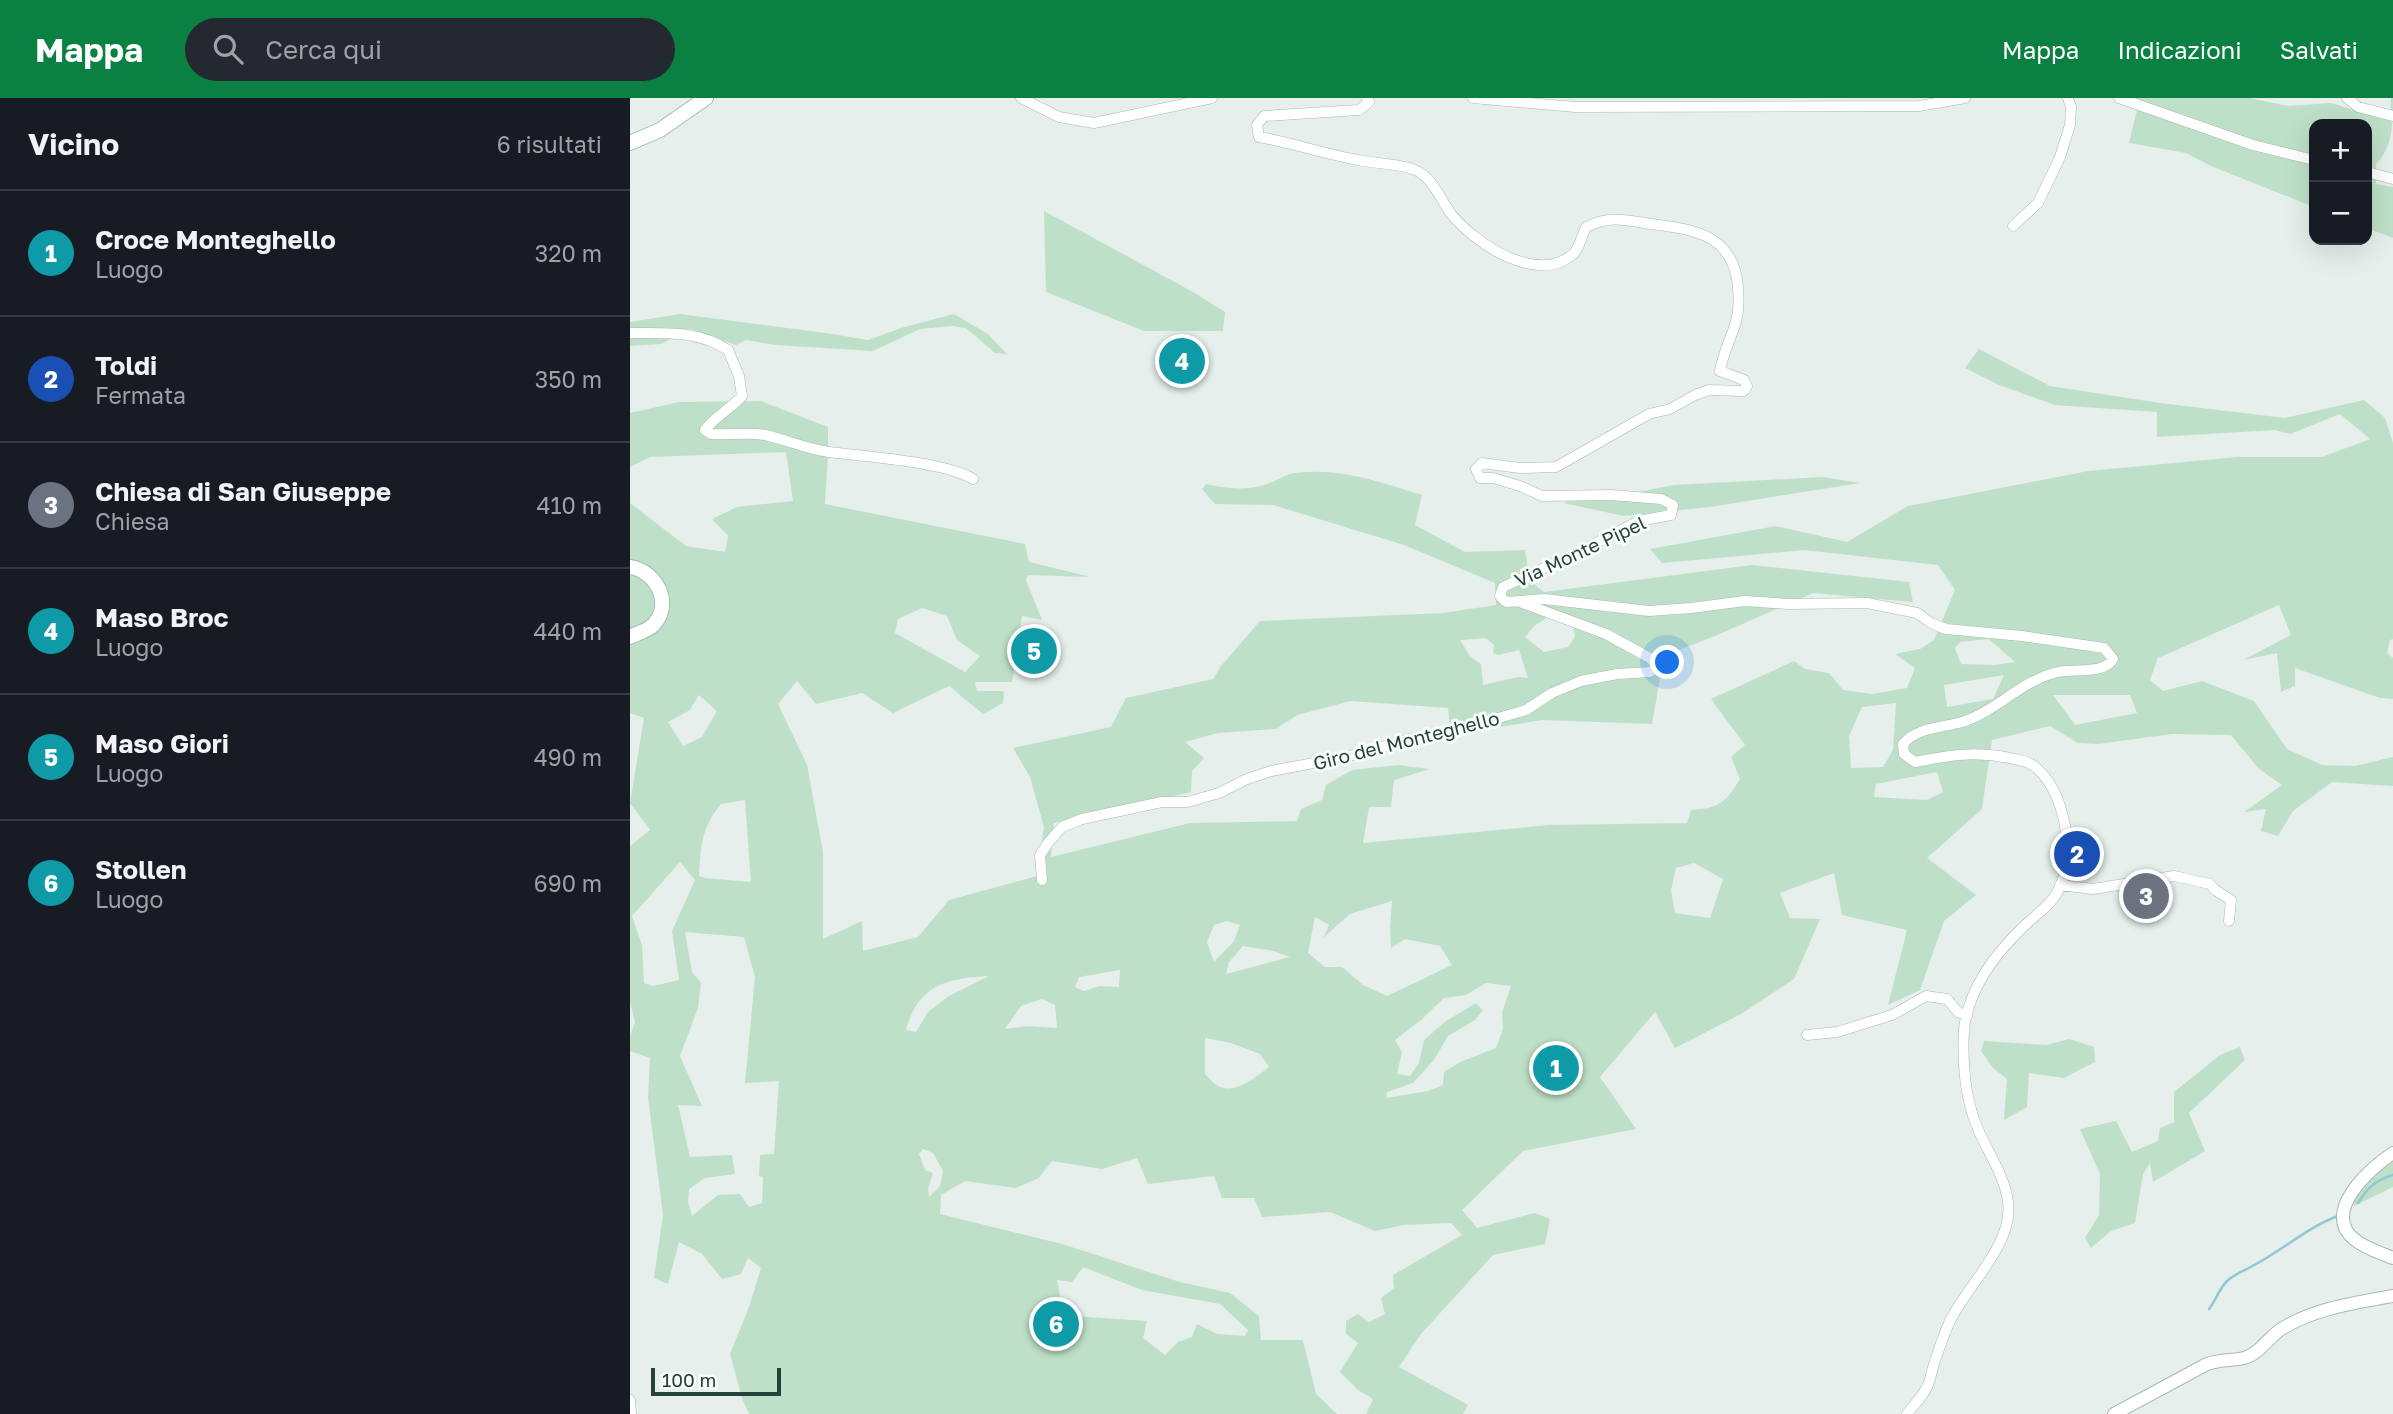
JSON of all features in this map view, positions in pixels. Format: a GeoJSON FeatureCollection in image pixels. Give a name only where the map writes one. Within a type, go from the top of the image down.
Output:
{"type":"FeatureCollection","features":[{"type":"Feature","properties":{"kind":"main road"},"geometry":{"type":"LineString","coordinates":[[630,143],[660,130],[706,98]]}},
{"type":"Feature","properties":{"kind":"main road"},"geometry":{"type":"LineString","coordinates":[[630,566],[647,572],[657,582],[663,599],[652,626],[630,637]]}},
{"type":"Feature","properties":{"kind":"street"},"geometry":{"type":"LineString","coordinates":[[1021,98],[1059,117],[1094,123],[1212,98]]}},
{"type":"Feature","properties":{"kind":"street","name":"Via Monte Pipel"},"geometry":{"type":"LineString","coordinates":[[1367,98],[1369,102],[1359,110],[1264,116],[1257,125],[1259,136],[1342,157],[1414,169],[1427,177],[1451,214],[1463,226],[1509,258],[1530,264],[1556,264],[1575,254],[1586,227],[1602,219],[1615,218],[1700,232],[1724,249],[1737,273],[1739,299],[1735,323],[1720,371],[1744,380],[1747,386],[1744,391],[1709,390],[1695,395],[1670,409],[1649,414],[1556,467],[1520,468],[1482,463],[1476,469],[1480,478],[1493,478],[1542,496],[1611,495],[1661,499],[1673,505],[1671,515],[1639,521],[1503,587],[1500,596],[1506,602],[1544,599],[1649,611],[1745,601],[1789,604],[1867,603],[1917,612],[1945,629],[2022,636],[2104,648],[2113,659],[2109,666],[2102,669],[2074,669],[2044,676],[1983,713],[1963,722],[1912,733],[1903,744],[1904,754],[1915,762],[1973,753],[2034,765],[2054,789],[2062,808],[2068,848],[2067,863],[2060,885]]}},
{"type":"Feature","properties":{"kind":"street"},"geometry":{"type":"LineString","coordinates":[[1473,98],[1575,107],[1919,106],[1965,98]]}},
{"type":"Feature","properties":{"kind":"street"},"geometry":{"type":"LineString","coordinates":[[2013,226],[2038,203],[2060,157],[2070,125],[2071,107],[2068,98]]}},
{"type":"Feature","properties":{"kind":"street"},"geometry":{"type":"LineString","coordinates":[[2119,98],[2253,145],[2309,159]]}},
{"type":"Feature","properties":{"kind":"street"},"geometry":{"type":"LineString","coordinates":[[2347,98],[2358,107],[2393,116]]}},
{"type":"Feature","properties":{"kind":"street"},"geometry":{"type":"LineString","coordinates":[[2372,173],[2393,179]]}},
{"type":"Feature","properties":{"kind":"street"},"geometry":{"type":"LineString","coordinates":[[630,333],[685,334],[728,350],[739,376],[742,396],[732,408],[712,421],[705,430],[711,435],[764,435],[827,452],[925,465],[965,474],[972,479]]}},
{"type":"Feature","properties":{"kind":"street","name":"Giro del Monteghello"},"geometry":{"type":"LineString","coordinates":[[1042,880],[1040,855],[1062,827],[1082,819],[1162,802],[1188,802],[1219,793],[1271,771],[1346,757],[1526,710],[1552,693],[1581,681],[1617,674],[1650,672],[1657,667],[1650,658],[1606,634],[1520,602]]}},
{"type":"Feature","properties":{"kind":"street"},"geometry":{"type":"LineString","coordinates":[[1907,1414],[1926,1390],[1952,1317],[1997,1246],[2008,1216],[2009,1203],[2000,1175],[1976,1126],[1969,1102],[1965,1066],[1964,1030],[1982,975],[2022,928],[2048,906],[2060,885],[2093,889],[2174,876],[2192,878],[2210,884],[2231,900],[2229,921]]}},
{"type":"Feature","properties":{"kind":"street"},"geometry":{"type":"LineString","coordinates":[[1807,1034],[1838,1032],[1880,1019],[1926,996],[1947,999],[1958,1012],[1967,1016]]}},
{"type":"Feature","properties":{"kind":"street"},"geometry":{"type":"LineString","coordinates":[[2393,1153],[2367,1174],[2350,1195],[2343,1217],[2354,1240],[2393,1258]]}},
{"type":"Feature","properties":{"kind":"street"},"geometry":{"type":"LineString","coordinates":[[2114,1414],[2137,1399],[2207,1364],[2221,1359],[2245,1358],[2258,1350],[2280,1329],[2304,1317],[2358,1302],[2393,1296]]}},
{"type":"Feature","properties":{"kind":"street"},"geometry":{"type":"LineString","coordinates":[[630,1400],[631,1414]]}},
{"type":"Feature","properties":{"kind":"green space"},"geometry":{"type":"Polygon","coordinates":[[[2127,98],[2249,98],[2288,106],[2331,103],[2390,121],[2393,98],[2391,134],[2386,150],[2376,164],[2376,184],[2393,187],[2393,238],[2372,230],[2372,119],[2309,119],[2309,205],[2211,166],[2186,153],[2129,143],[2139,102],[2127,98]]]}},
{"type":"Feature","properties":{"kind":"green space"},"geometry":{"type":"Polygon","coordinates":[[[1044,211],[1225,312],[1223,331],[1144,331],[1046,292],[1044,211]]]}},
{"type":"Feature","properties":{"kind":"green space"},"geometry":{"type":"Polygon","coordinates":[[[680,314],[868,340],[954,314],[988,334],[1007,354],[995,353],[966,328],[952,326],[920,329],[873,351],[775,345],[746,340],[736,345],[690,329],[661,344],[630,346],[630,322],[680,314]]]}},
{"type":"Feature","properties":{"kind":"green space"},"geometry":{"type":"Polygon","coordinates":[[[1979,349],[2050,386],[2285,418],[2364,400],[2385,418],[2393,443],[2393,639],[2390,640],[2387,653],[2393,658],[2393,699],[2380,698],[2295,668],[2295,686],[2281,692],[2277,653],[2243,660],[2291,635],[2279,605],[2158,658],[2150,680],[2163,691],[2202,681],[2254,701],[2287,749],[2322,765],[2355,766],[2393,757],[2393,786],[2332,782],[2293,811],[2278,836],[2261,831],[2266,809],[2244,812],[2282,785],[2259,769],[2231,735],[2172,734],[2098,744],[2078,743],[2050,726],[1992,740],[1982,809],[1927,858],[1976,895],[1944,921],[1920,990],[1888,1005],[1907,930],[1842,915],[1834,873],[1780,893],[1790,918],[1820,919],[1794,979],[1741,1014],[1675,1048],[1655,1012],[1600,1077],[1636,1129],[1523,1151],[1462,1210],[1477,1228],[1535,1213],[1550,1219],[1545,1244],[1493,1255],[1421,1334],[1399,1367],[1468,1405],[1463,1414],[1366,1414],[1373,1399],[1358,1390],[1340,1372],[1358,1343],[1346,1334],[1346,1321],[1358,1314],[1369,1322],[1385,1314],[1381,1298],[1394,1288],[1393,1275],[1462,1235],[1451,1223],[1404,1225],[1375,1231],[1330,1212],[1262,1217],[1254,1198],[1222,1198],[1214,1176],[1148,1184],[1137,1158],[1102,1169],[1052,1161],[1039,1178],[1016,1188],[965,1181],[941,1195],[940,1214],[1062,1244],[1180,1282],[1230,1293],[1259,1316],[1261,1340],[1303,1340],[1316,1394],[1337,1414],[749,1414],[730,1354],[761,1268],[748,1258],[741,1274],[722,1279],[702,1254],[679,1242],[668,1284],[654,1278],[663,1215],[648,1097],[650,1058],[630,1051],[630,1037],[635,1022],[630,1002],[630,846],[650,830],[630,803],[644,718],[630,713],[630,503],[686,546],[725,552],[728,536],[712,519],[737,507],[793,501],[786,452],[650,457],[630,467],[630,413],[679,402],[761,401],[828,427],[825,504],[1025,544],[1029,562],[1091,577],[1028,575],[1026,580],[1042,620],[1022,616],[1012,682],[975,682],[977,691],[1004,691],[1003,703],[983,714],[949,686],[893,713],[862,693],[816,704],[797,681],[778,704],[807,765],[823,852],[823,939],[862,921],[863,951],[918,937],[949,900],[1037,876],[1044,827],[1030,777],[1013,748],[1111,727],[1126,698],[1213,679],[1260,621],[1444,613],[1496,605],[1495,583],[1404,545],[1273,505],[1215,504],[1202,489],[1206,484],[1246,488],[1262,486],[1292,474],[1328,472],[1391,485],[1422,495],[1415,525],[1465,552],[1525,550],[1530,581],[1544,592],[1752,565],[1909,582],[1913,602],[1813,593],[1664,656],[1652,724],[1542,720],[1451,735],[1448,708],[1351,701],[1297,715],[1276,729],[1218,733],[1185,742],[1204,758],[1192,771],[1191,792],[1054,823],[1051,857],[1190,823],[1297,821],[1301,809],[1322,800],[1326,785],[1352,770],[1398,765],[1430,769],[1394,780],[1391,807],[1369,807],[1363,843],[1550,825],[1687,823],[1691,810],[1709,808],[1721,803],[1740,779],[1731,757],[1745,745],[1711,699],[1794,661],[1805,669],[1829,673],[1843,690],[1872,694],[1907,688],[1915,668],[1895,654],[1920,649],[1934,640],[1955,590],[1938,565],[1804,550],[1662,563],[1650,549],[1776,526],[1847,542],[1908,506],[2088,471],[2238,457],[2322,457],[2370,439],[2340,414],[2290,434],[2275,430],[2157,437],[2157,412],[2055,405],[1999,385],[1965,368],[1979,349]],[[922,608],[898,619],[895,633],[965,672],[980,656],[957,640],[947,616],[922,608]],[[1548,617],[1534,626],[1525,637],[1544,652],[1568,647],[1575,637],[1573,627],[1548,617]],[[1486,638],[1460,640],[1470,656],[1481,664],[1483,685],[1518,677],[1528,678],[1519,650],[1498,655],[1493,653],[1494,645],[1486,638]],[[1989,639],[1960,642],[1955,648],[1961,664],[1995,665],[2015,662],[1989,639]],[[2004,675],[1944,685],[1947,707],[1993,699],[2004,675]],[[699,695],[690,710],[668,722],[683,746],[702,737],[717,711],[699,695]],[[2053,695],[2075,725],[2137,713],[2130,695],[2053,695]],[[1896,703],[1862,707],[1849,736],[1851,768],[1883,767],[1893,750],[1896,703]],[[1937,772],[1876,784],[1874,797],[1927,800],[1943,792],[1937,772]],[[745,800],[721,804],[709,821],[702,846],[699,876],[751,882],[745,800]],[[680,862],[632,916],[642,945],[644,983],[653,986],[679,980],[672,931],[695,880],[680,862]],[[1694,863],[1676,868],[1671,890],[1675,913],[1710,918],[1723,879],[1694,863]],[[1392,901],[1350,914],[1323,938],[1329,925],[1315,917],[1308,953],[1325,967],[1342,967],[1363,985],[1387,996],[1452,965],[1440,946],[1405,939],[1391,948],[1392,901]],[[1227,921],[1214,925],[1207,942],[1214,962],[1234,941],[1240,925],[1227,921]],[[685,932],[692,972],[701,983],[698,1008],[680,1056],[702,1106],[678,1105],[690,1157],[732,1155],[735,1174],[705,1178],[689,1189],[688,1202],[692,1216],[718,1195],[740,1194],[749,1207],[762,1203],[760,1155],[774,1154],[779,1081],[745,1083],[755,977],[744,937],[685,932]],[[1243,946],[1229,962],[1226,974],[1290,957],[1274,951],[1243,946]],[[1120,970],[1079,977],[1075,987],[1084,991],[1099,986],[1119,987],[1120,970]],[[989,976],[960,979],[936,987],[918,1003],[906,1030],[916,1032],[928,1012],[949,996],[989,976]],[[1486,983],[1466,995],[1444,998],[1395,1040],[1402,1052],[1397,1074],[1410,1076],[1419,1063],[1424,1040],[1446,1021],[1476,1003],[1483,1010],[1475,1020],[1448,1036],[1434,1060],[1413,1083],[1387,1092],[1386,1098],[1428,1091],[1443,1085],[1444,1072],[1460,1062],[1496,1048],[1503,1029],[1502,1013],[1511,986],[1486,983]],[[1042,999],[1021,1006],[1005,1029],[1028,1026],[1057,1028],[1055,1005],[1042,999]],[[1205,1038],[1205,1074],[1218,1086],[1238,1087],[1269,1067],[1260,1054],[1231,1043],[1205,1038]],[[923,1149],[919,1154],[925,1170],[933,1173],[928,1188],[929,1197],[940,1186],[943,1171],[933,1153],[923,1149]],[[1083,1267],[1072,1282],[1057,1280],[1062,1306],[1073,1316],[1147,1321],[1143,1338],[1165,1355],[1178,1342],[1192,1337],[1197,1324],[1217,1334],[1245,1336],[1248,1330],[1220,1304],[1142,1290],[1083,1267]]]}},
{"type":"Feature","properties":{"kind":"green space"},"geometry":{"type":"Polygon","coordinates":[[[1823,477],[1860,483],[1710,507],[1624,516],[1563,503],[1583,497],[1608,498],[1674,485],[1823,477]]]}},
{"type":"Feature","properties":{"kind":"green space"},"geometry":{"type":"Polygon","coordinates":[[[2069,1039],[2094,1047],[2095,1062],[2064,1078],[2029,1073],[2027,1107],[2004,1120],[2007,1079],[1993,1068],[1981,1051],[1984,1041],[2047,1045],[2069,1039]]]}},
{"type":"Feature","properties":{"kind":"green space"},"geometry":{"type":"Polygon","coordinates":[[[2240,1047],[2245,1060],[2189,1113],[2205,1151],[2153,1182],[2150,1163],[2143,1174],[2135,1223],[2111,1231],[2091,1248],[2085,1238],[2099,1215],[2100,1174],[2080,1129],[2116,1121],[2132,1152],[2158,1141],[2160,1128],[2174,1122],[2174,1092],[2220,1055],[2240,1047]]]}},
{"type":"Feature","properties":{"kind":"green space"},"geometry":{"type":"Polygon","coordinates":[[[2393,1162],[2393,1187],[2354,1206],[2352,1200],[2367,1178],[2393,1162]]]}},
{"type":"Feature","properties":{"kind":"waterway"},"geometry":{"type":"LineString","coordinates":[[2358,1203],[2372,1185],[2393,1175]]}},
{"type":"Feature","properties":{"kind":"waterway"},"geometry":{"type":"LineString","coordinates":[[2209,1309],[2230,1278],[2316,1226],[2338,1216]]}},
{"type":"Feature","properties":{"kind":"place","name":"Maso Broc"},"geometry":{"type":"Point","coordinates":[1182,361]}},
{"type":"Feature","properties":{"kind":"place","name":"Maso Giori"},"geometry":{"type":"Point","coordinates":[1034,651]}},
{"type":"Feature","properties":{"kind":"place","name":"Toldi"},"geometry":{"type":"Point","coordinates":[2077,854]}},
{"type":"Feature","properties":{"kind":"place","name":"Chiesa di San Giuseppe"},"geometry":{"type":"Point","coordinates":[2146,896]}},
{"type":"Feature","properties":{"kind":"place","name":"Croce Monteghello"},"geometry":{"type":"Point","coordinates":[1556,1068]}},
{"type":"Feature","properties":{"kind":"place","name":"Stollen"},"geometry":{"type":"Point","coordinates":[1056,1324]}}]}
